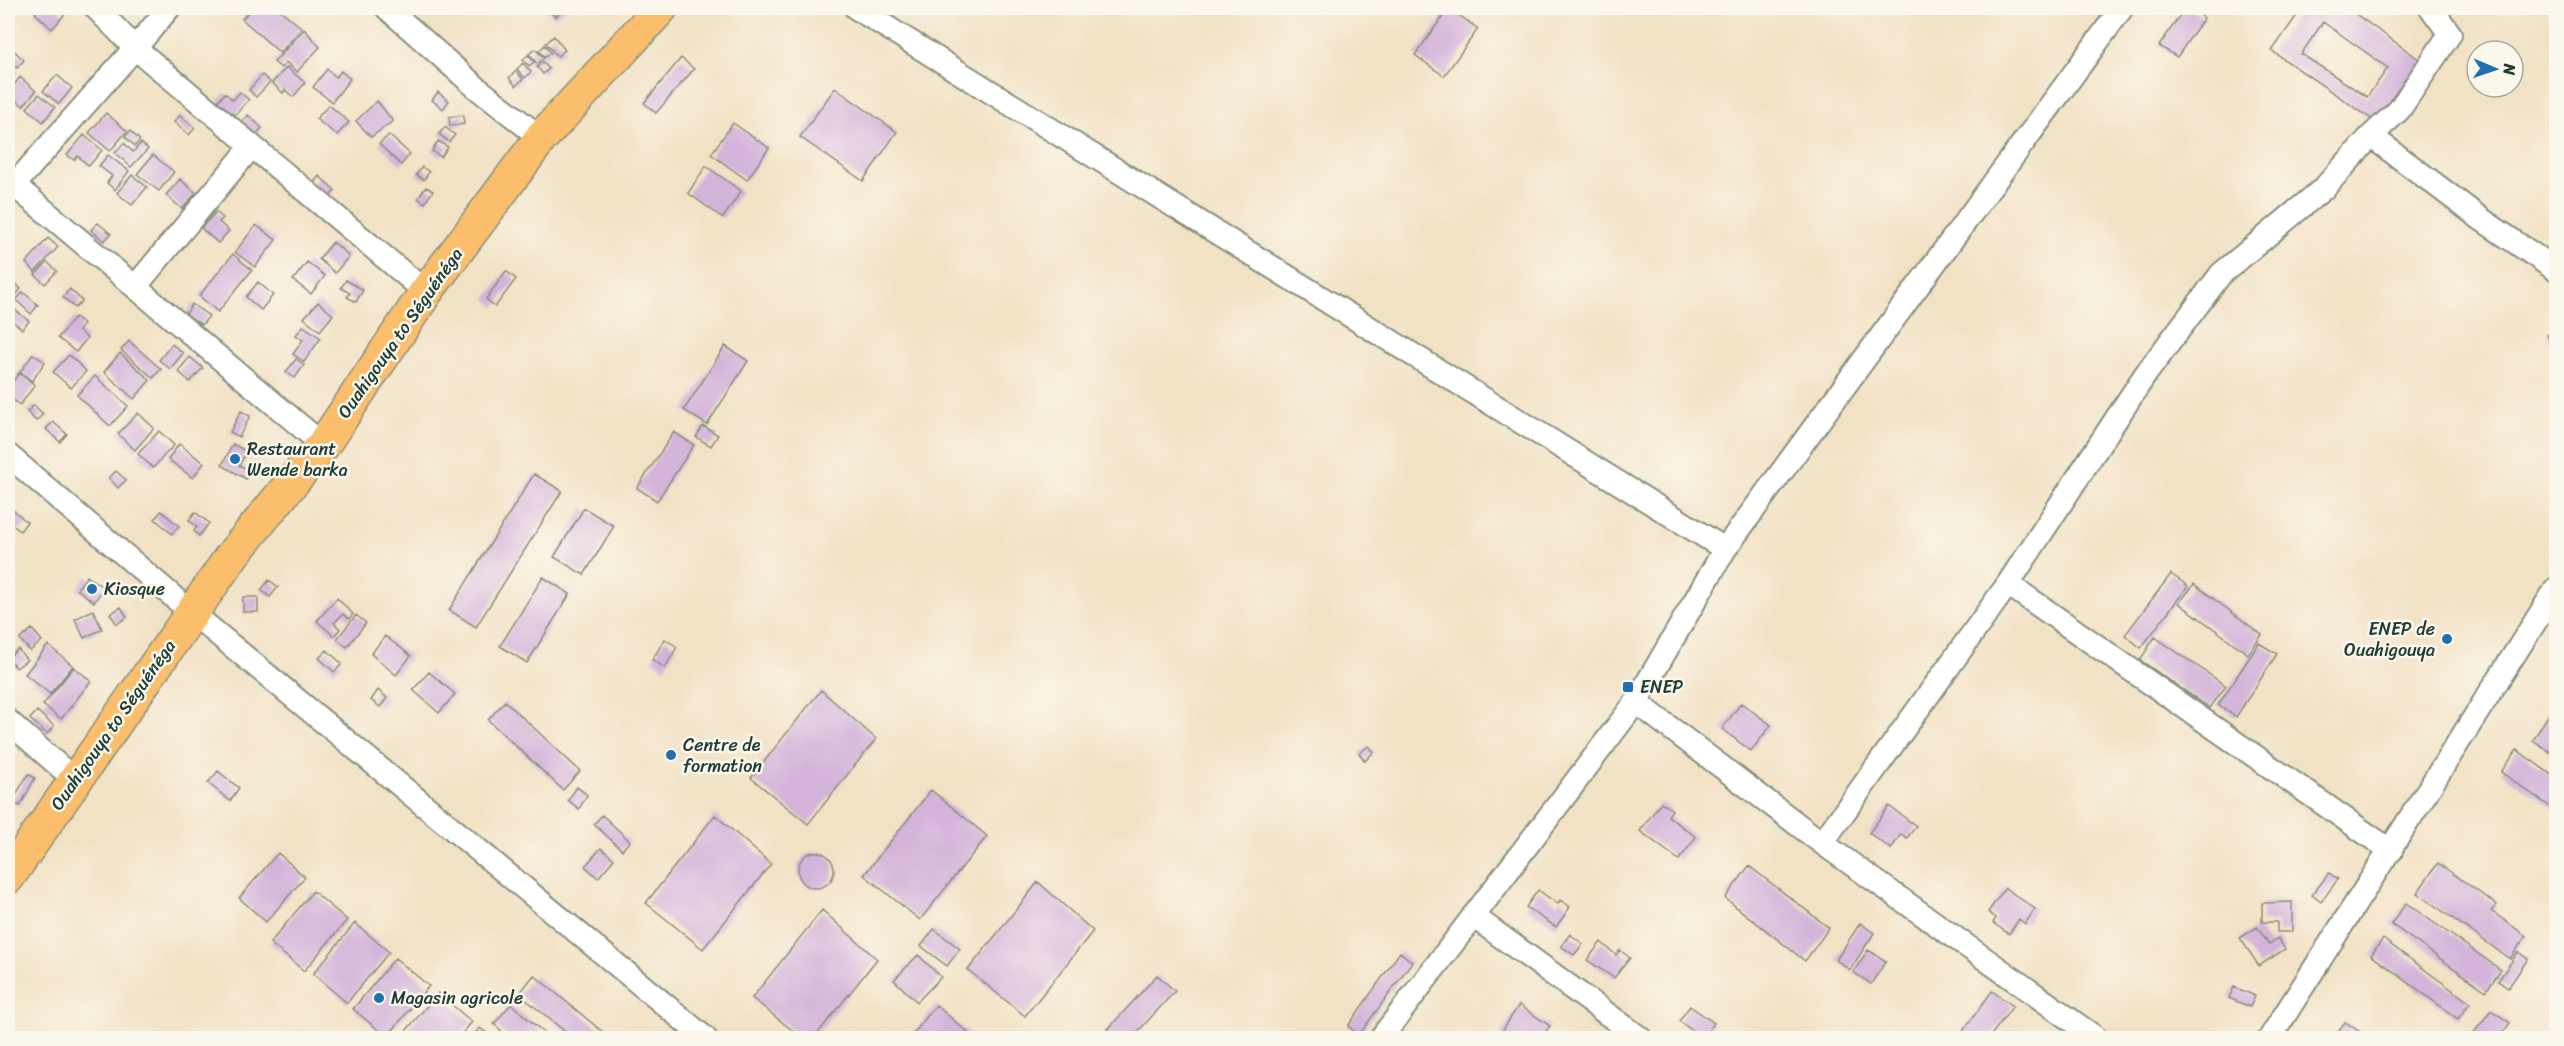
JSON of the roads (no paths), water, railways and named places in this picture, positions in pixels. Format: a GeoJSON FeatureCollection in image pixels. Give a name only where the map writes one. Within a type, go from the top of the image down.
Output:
{"type":"FeatureCollection","features":[{"type":"Feature","properties":{"kind":"main road","name":"Ouahigouya to Séguénéga"},"geometry":{"type":"LineString","coordinates":[[8,877],[191,612],[233,555],[323,445],[426,292],[541,138],[661,8]]}},
{"type":"Feature","properties":{"kind":"street"},"geometry":{"type":"LineString","coordinates":[[96,8],[135,48],[426,292]]}},
{"type":"Feature","properties":{"kind":"street"},"geometry":{"type":"LineString","coordinates":[[169,8],[10,186],[135,287],[323,445]]}},
{"type":"Feature","properties":{"kind":"street"},"geometry":{"type":"LineString","coordinates":[[387,8],[477,88],[541,138]]}},
{"type":"Feature","properties":{"kind":"street"},"geometry":{"type":"LineString","coordinates":[[856,8],[1725,549]]}},
{"type":"Feature","properties":{"kind":"street"},"geometry":{"type":"LineString","coordinates":[[1382,1038],[1636,702],[1725,549],[2122,8]]}},
{"type":"Feature","properties":{"kind":"street"},"geometry":{"type":"LineString","coordinates":[[1822,843],[2008,584],[2145,375],[2221,274],[2324,188],[2399,110],[2450,34],[2431,8]]}},
{"type":"Feature","properties":{"kind":"street"},"geometry":{"type":"LineString","coordinates":[[2372,136],[2481,219],[2556,270]]}},
{"type":"Feature","properties":{"kind":"street"},"geometry":{"type":"LineString","coordinates":[[135,287],[252,147]]}},
{"type":"Feature","properties":{"kind":"street"},"geometry":{"type":"LineString","coordinates":[[8,455],[191,612],[705,1038]]}},
{"type":"Feature","properties":{"kind":"street"},"geometry":{"type":"LineString","coordinates":[[2008,584],[2391,851]]}},
{"type":"Feature","properties":{"kind":"street"},"geometry":{"type":"LineString","coordinates":[[2270,1038],[2556,589]]}},
{"type":"Feature","properties":{"kind":"street"},"geometry":{"type":"LineString","coordinates":[[1636,702],[1822,843],[2096,1038]]}},
{"type":"Feature","properties":{"kind":"street"},"geometry":{"type":"LineString","coordinates":[[8,721],[75,780]]}},
{"type":"Feature","properties":{"kind":"street"},"geometry":{"type":"LineString","coordinates":[[1473,916],[1640,1038]]}},
{"type":"Feature","properties":{"kind":"place","name":"Restaurant Wende barka"},"geometry":{"type":"Point","coordinates":[235,459]}},
{"type":"Feature","properties":{"kind":"place","name":"Kiosque"},"geometry":{"type":"Point","coordinates":[92,589]}},
{"type":"Feature","properties":{"kind":"place","name":"ENEP de Ouahigouya"},"geometry":{"type":"Point","coordinates":[2447,639]}},
{"type":"Feature","properties":{"kind":"place","name":"ENEP"},"geometry":{"type":"Point","coordinates":[1628,687]}},
{"type":"Feature","properties":{"kind":"place","name":"Centre de formation"},"geometry":{"type":"Point","coordinates":[671,755]}},
{"type":"Feature","properties":{"kind":"place","name":"Magasin agricole"},"geometry":{"type":"Point","coordinates":[379,998]}}]}
